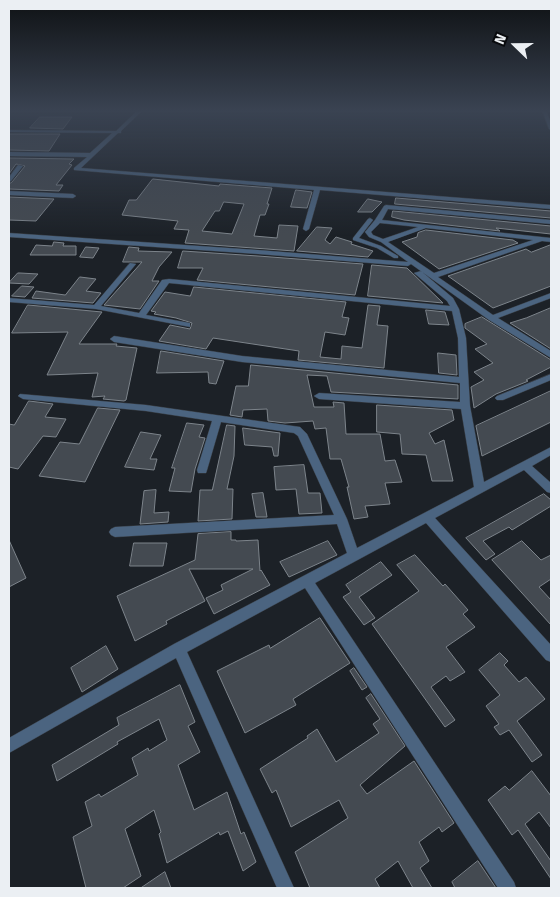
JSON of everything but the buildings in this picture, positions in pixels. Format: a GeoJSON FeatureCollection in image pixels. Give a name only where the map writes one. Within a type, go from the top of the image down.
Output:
{"type":"FeatureCollection","features":[{"type":"Feature","properties":{"kind":"street"},"geometry":{"type":"LineString","coordinates":[[97,152],[76,169],[318,190],[551,207]]}},
{"type":"Feature","properties":{"kind":"street"},"geometry":{"type":"LineString","coordinates":[[9,154],[93,155]]}},
{"type":"Feature","properties":{"kind":"street"},"geometry":{"type":"LineString","coordinates":[[9,180],[20,166]]}},
{"type":"Feature","properties":{"kind":"street"},"geometry":{"type":"LineString","coordinates":[[306,228],[318,190]]}},
{"type":"Feature","properties":{"kind":"street"},"geometry":{"type":"LineString","coordinates":[[9,193],[73,196]]}},
{"type":"Feature","properties":{"kind":"street"},"geometry":{"type":"LineString","coordinates":[[391,195],[355,239],[379,247],[408,264],[450,300],[455,309],[462,338],[465,406],[480,489]]}},
{"type":"Feature","properties":{"kind":"street"},"geometry":{"type":"LineString","coordinates":[[551,222],[386,207],[368,234],[384,241],[492,318],[551,355]]}},
{"type":"Feature","properties":{"kind":"street"},"geometry":{"type":"LineString","coordinates":[[378,221],[551,240]]}},
{"type":"Feature","properties":{"kind":"street"},"geometry":{"type":"LineString","coordinates":[[384,241],[428,227]]}},
{"type":"Feature","properties":{"kind":"street"},"geometry":{"type":"LineString","coordinates":[[9,235],[115,244],[307,254],[408,264]]}},
{"type":"Feature","properties":{"kind":"street"},"geometry":{"type":"LineString","coordinates":[[433,276],[541,239]]}},
{"type":"Feature","properties":{"kind":"street"},"geometry":{"type":"LineString","coordinates":[[96,307],[132,264]]}},
{"type":"Feature","properties":{"kind":"street"},"geometry":{"type":"LineString","coordinates":[[141,316],[165,282],[169,280],[455,309]]}},
{"type":"Feature","properties":{"kind":"street"},"geometry":{"type":"LineString","coordinates":[[492,318],[551,295]]}},
{"type":"Feature","properties":{"kind":"street"},"geometry":{"type":"LineString","coordinates":[[9,300],[96,307],[187,325]]}},
{"type":"Feature","properties":{"kind":"street"},"geometry":{"type":"LineString","coordinates":[[114,339],[242,359],[463,380]]}},
{"type":"Feature","properties":{"kind":"street"},"geometry":{"type":"LineString","coordinates":[[500,398],[551,377]]}},
{"type":"Feature","properties":{"kind":"street"},"geometry":{"type":"LineString","coordinates":[[23,396],[146,408],[297,430],[302,434],[341,519],[354,556]]}},
{"type":"Feature","properties":{"kind":"street"},"geometry":{"type":"LineString","coordinates":[[320,396],[465,406]]}},
{"type":"Feature","properties":{"kind":"street"},"geometry":{"type":"LineString","coordinates":[[202,470],[218,418]]}},
{"type":"Feature","properties":{"kind":"street"},"geometry":{"type":"LineString","coordinates":[[9,746],[178,649],[551,451]]}},
{"type":"Feature","properties":{"kind":"street"},"geometry":{"type":"LineString","coordinates":[[525,466],[551,490]]}},
{"type":"Feature","properties":{"kind":"street"},"geometry":{"type":"LineString","coordinates":[[427,517],[551,655]]}},
{"type":"Feature","properties":{"kind":"street"},"geometry":{"type":"LineString","coordinates":[[114,532],[341,519]]}},
{"type":"Feature","properties":{"kind":"street"},"geometry":{"type":"LineString","coordinates":[[307,581],[508,888]]}},
{"type":"Feature","properties":{"kind":"street"},"geometry":{"type":"LineString","coordinates":[[178,649],[286,888]]}}]}
